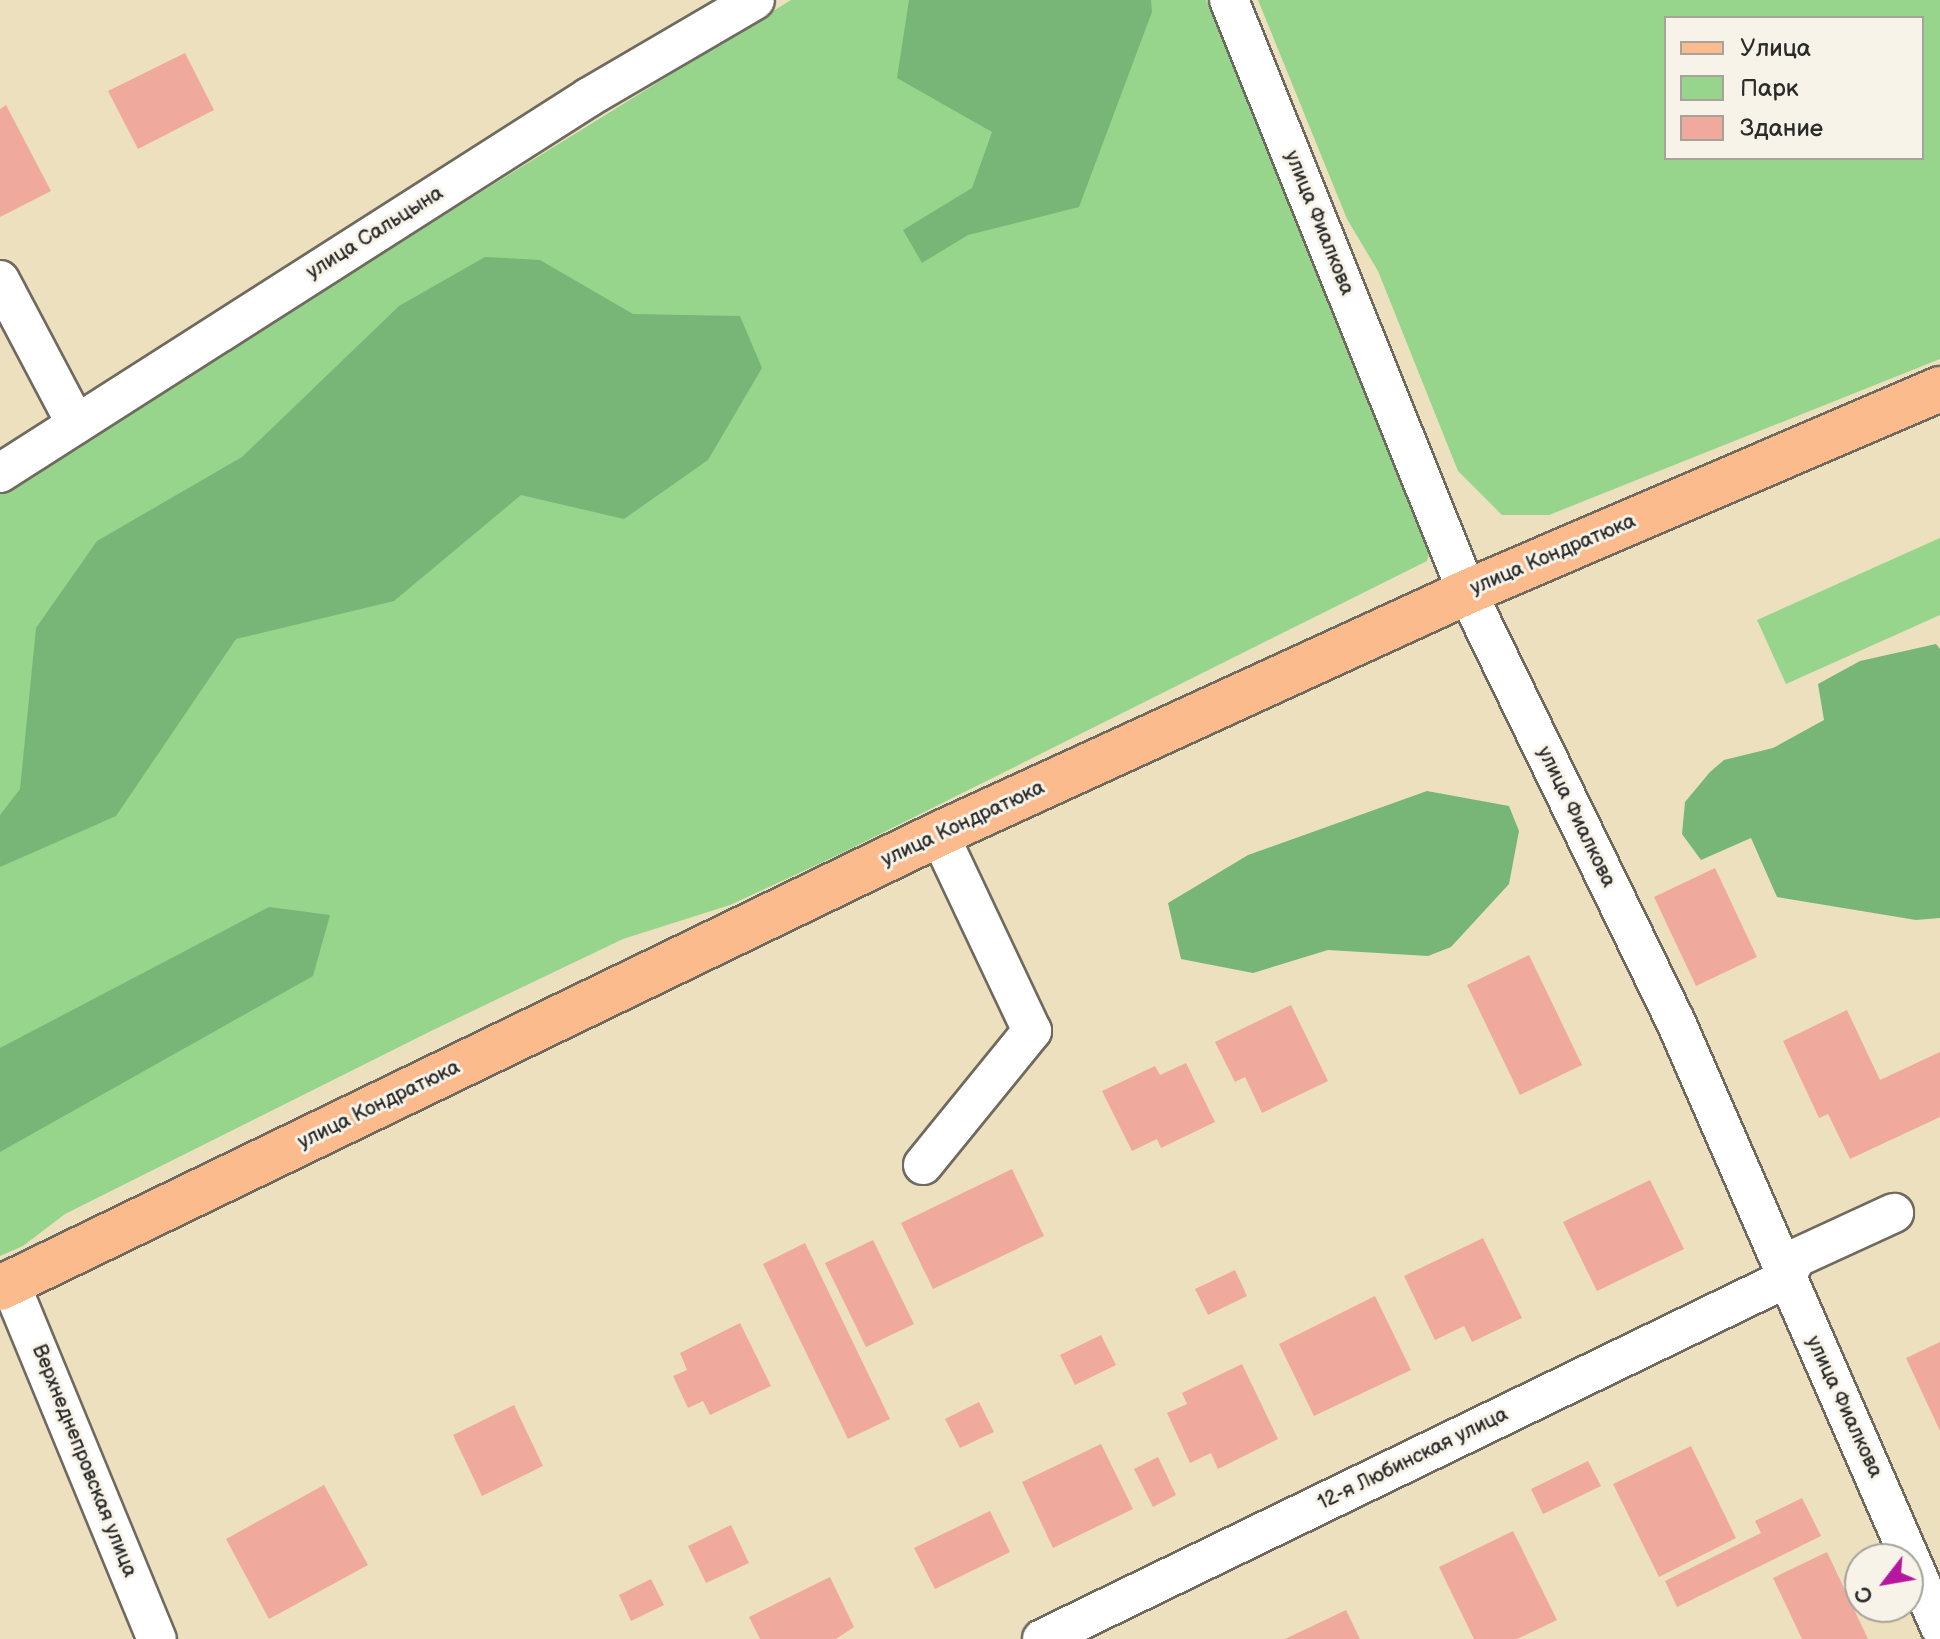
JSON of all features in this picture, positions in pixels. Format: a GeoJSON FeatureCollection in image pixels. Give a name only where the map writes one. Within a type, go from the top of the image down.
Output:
{"type":"FeatureCollection","features":[{"type":"Feature","properties":{"kind":"main road","name":"улица Кондратюка"},"geometry":{"type":"LineString","coordinates":[[5,1286],[939,834],[1467,592],[1940,389]]}},
{"type":"Feature","properties":{"kind":"street","name":"улица Сальцына"},"geometry":{"type":"LineString","coordinates":[[4,460],[76,424],[589,97],[755,0]]}},
{"type":"Feature","properties":{"kind":"street","name":"улица Фиалкова"},"geometry":{"type":"LineString","coordinates":[[1229,0],[1467,592],[1675,1020],[1785,1279],[1940,1627]]}},
{"type":"Feature","properties":{"kind":"street"},"geometry":{"type":"LineString","coordinates":[[0,280],[76,424]]}},
{"type":"Feature","properties":{"kind":"street"},"geometry":{"type":"LineString","coordinates":[[923,1165],[1032,1031],[939,834]]}},
{"type":"Feature","properties":{"kind":"street"},"geometry":{"type":"LineString","coordinates":[[1785,1279],[1796,1258],[1894,1213]]}},
{"type":"Feature","properties":{"kind":"street","name":"12-я Любинская улица"},"geometry":{"type":"LineString","coordinates":[[1042,1639],[1785,1279]]}},
{"type":"Feature","properties":{"kind":"street","name":"Верхнеднепровская улица"},"geometry":{"type":"LineString","coordinates":[[5,1286],[157,1639]]}},
{"type":"Feature","properties":{"kind":"green space"},"geometry":{"type":"Polygon","coordinates":[[[791,0],[1206,0],[1434,535],[1427,561],[840,854],[730,905],[623,939],[433,1030],[65,1214],[23,1246],[0,1256],[0,490],[791,0]]]}},
{"type":"Feature","properties":{"kind":"green space"},"geometry":{"type":"Polygon","coordinates":[[[909,0],[1151,0],[1152,12],[1079,207],[968,235],[922,263],[903,230],[972,188],[992,132],[897,78],[909,0]]]}},
{"type":"Feature","properties":{"kind":"green space"},"geometry":{"type":"Polygon","coordinates":[[[1258,0],[1940,0],[1940,359],[1549,515],[1502,515],[1458,471],[1378,271],[1347,219],[1258,0]]]}},
{"type":"Feature","properties":{"kind":"green space"},"geometry":{"type":"Polygon","coordinates":[[[485,257],[540,260],[633,314],[740,316],[762,368],[708,460],[624,519],[521,495],[394,601],[236,639],[116,816],[0,867],[0,815],[20,789],[36,628],[97,541],[242,457],[399,306],[485,257]]]}},
{"type":"Feature","properties":{"kind":"green space"},"geometry":{"type":"Polygon","coordinates":[[[1940,538],[1940,615],[1786,684],[1757,620],[1940,538]]]}},
{"type":"Feature","properties":{"kind":"green space"},"geometry":{"type":"Polygon","coordinates":[[[1936,644],[1940,649],[1940,918],[1916,920],[1777,897],[1751,838],[1701,860],[1682,834],[1685,802],[1710,772],[1724,760],[1773,748],[1824,720],[1818,684],[1860,661],[1936,644]]]}},
{"type":"Feature","properties":{"kind":"green space"},"geometry":{"type":"Polygon","coordinates":[[[1427,791],[1509,806],[1519,831],[1509,884],[1451,947],[1428,956],[1328,950],[1253,973],[1181,959],[1168,903],[1248,855],[1427,791]]]}},
{"type":"Feature","properties":{"kind":"green space"},"geometry":{"type":"Polygon","coordinates":[[[269,907],[330,915],[313,976],[0,1152],[0,1048],[269,907]]]}},
{"type":"Feature","properties":{"kind":"building"},"geometry":{"type":"Polygon","coordinates":[[[185,53],[214,110],[138,149],[108,91],[185,53]]]}},
{"type":"Feature","properties":{"kind":"building"},"geometry":{"type":"Polygon","coordinates":[[[6,105],[51,191],[0,217],[0,109],[6,105]]]}},
{"type":"Feature","properties":{"kind":"building"},"geometry":{"type":"Polygon","coordinates":[[[1715,868],[1757,957],[1696,986],[1654,897],[1715,868]]]}},
{"type":"Feature","properties":{"kind":"building"},"geometry":{"type":"Polygon","coordinates":[[[1529,955],[1582,1065],[1520,1095],[1467,985],[1529,955]]]}},
{"type":"Feature","properties":{"kind":"building"},"geometry":{"type":"Polygon","coordinates":[[[1291,1005],[1328,1081],[1262,1113],[1245,1077],[1235,1082],[1215,1042],[1291,1005]]]}},
{"type":"Feature","properties":{"kind":"building"},"geometry":{"type":"Polygon","coordinates":[[[1847,1010],[1880,1080],[1940,1052],[1940,1117],[1850,1159],[1828,1114],[1819,1118],[1783,1041],[1847,1010]]]}},
{"type":"Feature","properties":{"kind":"building"},"geometry":{"type":"Polygon","coordinates":[[[1186,1063],[1215,1122],[1161,1148],[1157,1139],[1132,1151],[1102,1091],[1155,1066],[1160,1075],[1186,1063]]]}},
{"type":"Feature","properties":{"kind":"building"},"geometry":{"type":"Polygon","coordinates":[[[1012,1169],[1044,1236],[933,1289],[901,1223],[1012,1169]]]}},
{"type":"Feature","properties":{"kind":"building"},"geometry":{"type":"Polygon","coordinates":[[[1650,1180],[1684,1249],[1597,1291],[1563,1222],[1650,1180]]]}},
{"type":"Feature","properties":{"kind":"building"},"geometry":{"type":"Polygon","coordinates":[[[1483,1238],[1522,1318],[1472,1342],[1464,1326],[1435,1340],[1404,1276],[1483,1238]]]}},
{"type":"Feature","properties":{"kind":"building"},"geometry":{"type":"Polygon","coordinates":[[[873,1240],[914,1324],[866,1347],[825,1263],[873,1240]]]}},
{"type":"Feature","properties":{"kind":"building"},"geometry":{"type":"Polygon","coordinates":[[[805,1243],[890,1419],[848,1439],[763,1264],[805,1243]]]}},
{"type":"Feature","properties":{"kind":"building"},"geometry":{"type":"Polygon","coordinates":[[[1235,1270],[1247,1296],[1208,1315],[1195,1289],[1235,1270]]]}},
{"type":"Feature","properties":{"kind":"building"},"geometry":{"type":"Polygon","coordinates":[[[1375,1296],[1411,1370],[1314,1416],[1279,1344],[1375,1296]]]}},
{"type":"Feature","properties":{"kind":"building"},"geometry":{"type":"Polygon","coordinates":[[[740,1323],[771,1386],[710,1415],[703,1401],[688,1408],[673,1376],[687,1370],[680,1353],[740,1323]]]}},
{"type":"Feature","properties":{"kind":"building"},"geometry":{"type":"Polygon","coordinates":[[[1101,1335],[1116,1365],[1075,1385],[1060,1355],[1101,1335]]]}},
{"type":"Feature","properties":{"kind":"building"},"geometry":{"type":"Polygon","coordinates":[[[1940,1342],[1940,1431],[1906,1358],[1940,1342]]]}},
{"type":"Feature","properties":{"kind":"building"},"geometry":{"type":"Polygon","coordinates":[[[1242,1364],[1278,1439],[1218,1469],[1211,1453],[1190,1463],[1167,1413],[1187,1404],[1182,1393],[1242,1364]]]}},
{"type":"Feature","properties":{"kind":"building"},"geometry":{"type":"Polygon","coordinates":[[[979,1402],[994,1432],[960,1448],[945,1419],[979,1402]]]}},
{"type":"Feature","properties":{"kind":"building"},"geometry":{"type":"Polygon","coordinates":[[[514,1405],[543,1466],[482,1496],[453,1435],[514,1405]]]}},
{"type":"Feature","properties":{"kind":"building"},"geometry":{"type":"Polygon","coordinates":[[[1101,1444],[1133,1509],[1053,1548],[1022,1482],[1101,1444]]]}},
{"type":"Feature","properties":{"kind":"building"},"geometry":{"type":"Polygon","coordinates":[[[1691,1446],[1736,1538],[1659,1577],[1613,1484],[1691,1446]]]}},
{"type":"Feature","properties":{"kind":"building"},"geometry":{"type":"Polygon","coordinates":[[[1158,1457],[1176,1495],[1153,1507],[1134,1469],[1158,1457]]]}},
{"type":"Feature","properties":{"kind":"building"},"geometry":{"type":"Polygon","coordinates":[[[1588,1461],[1601,1486],[1543,1514],[1531,1489],[1588,1461]]]}},
{"type":"Feature","properties":{"kind":"building"},"geometry":{"type":"Polygon","coordinates":[[[324,1485],[368,1565],[269,1619],[226,1539],[324,1485]]]}},
{"type":"Feature","properties":{"kind":"building"},"geometry":{"type":"Polygon","coordinates":[[[1802,1498],[1821,1536],[1677,1607],[1665,1581],[1761,1533],[1755,1521],[1802,1498]]]}},
{"type":"Feature","properties":{"kind":"building"},"geometry":{"type":"Polygon","coordinates":[[[990,1511],[1010,1552],[935,1589],[914,1548],[990,1511]]]}},
{"type":"Feature","properties":{"kind":"building"},"geometry":{"type":"Polygon","coordinates":[[[731,1525],[749,1563],[706,1583],[688,1546],[731,1525]]]}},
{"type":"Feature","properties":{"kind":"building"},"geometry":{"type":"Polygon","coordinates":[[[1513,1531],[1557,1620],[1517,1639],[1474,1639],[1439,1567],[1513,1531]]]}},
{"type":"Feature","properties":{"kind":"building"},"geometry":{"type":"Polygon","coordinates":[[[1827,1552],[1844,1588],[1844,1623],[1860,1623],[1868,1639],[1802,1639],[1773,1578],[1827,1552]]]}},
{"type":"Feature","properties":{"kind":"building"},"geometry":{"type":"Polygon","coordinates":[[[830,1577],[854,1627],[836,1639],[760,1639],[749,1617],[830,1577]]]}},
{"type":"Feature","properties":{"kind":"building"},"geometry":{"type":"Polygon","coordinates":[[[651,1579],[664,1605],[631,1621],[619,1595],[651,1579]]]}},
{"type":"Feature","properties":{"kind":"building"},"geometry":{"type":"Polygon","coordinates":[[[1346,1610],[1360,1639],[1285,1639],[1346,1610]]]}}]}
